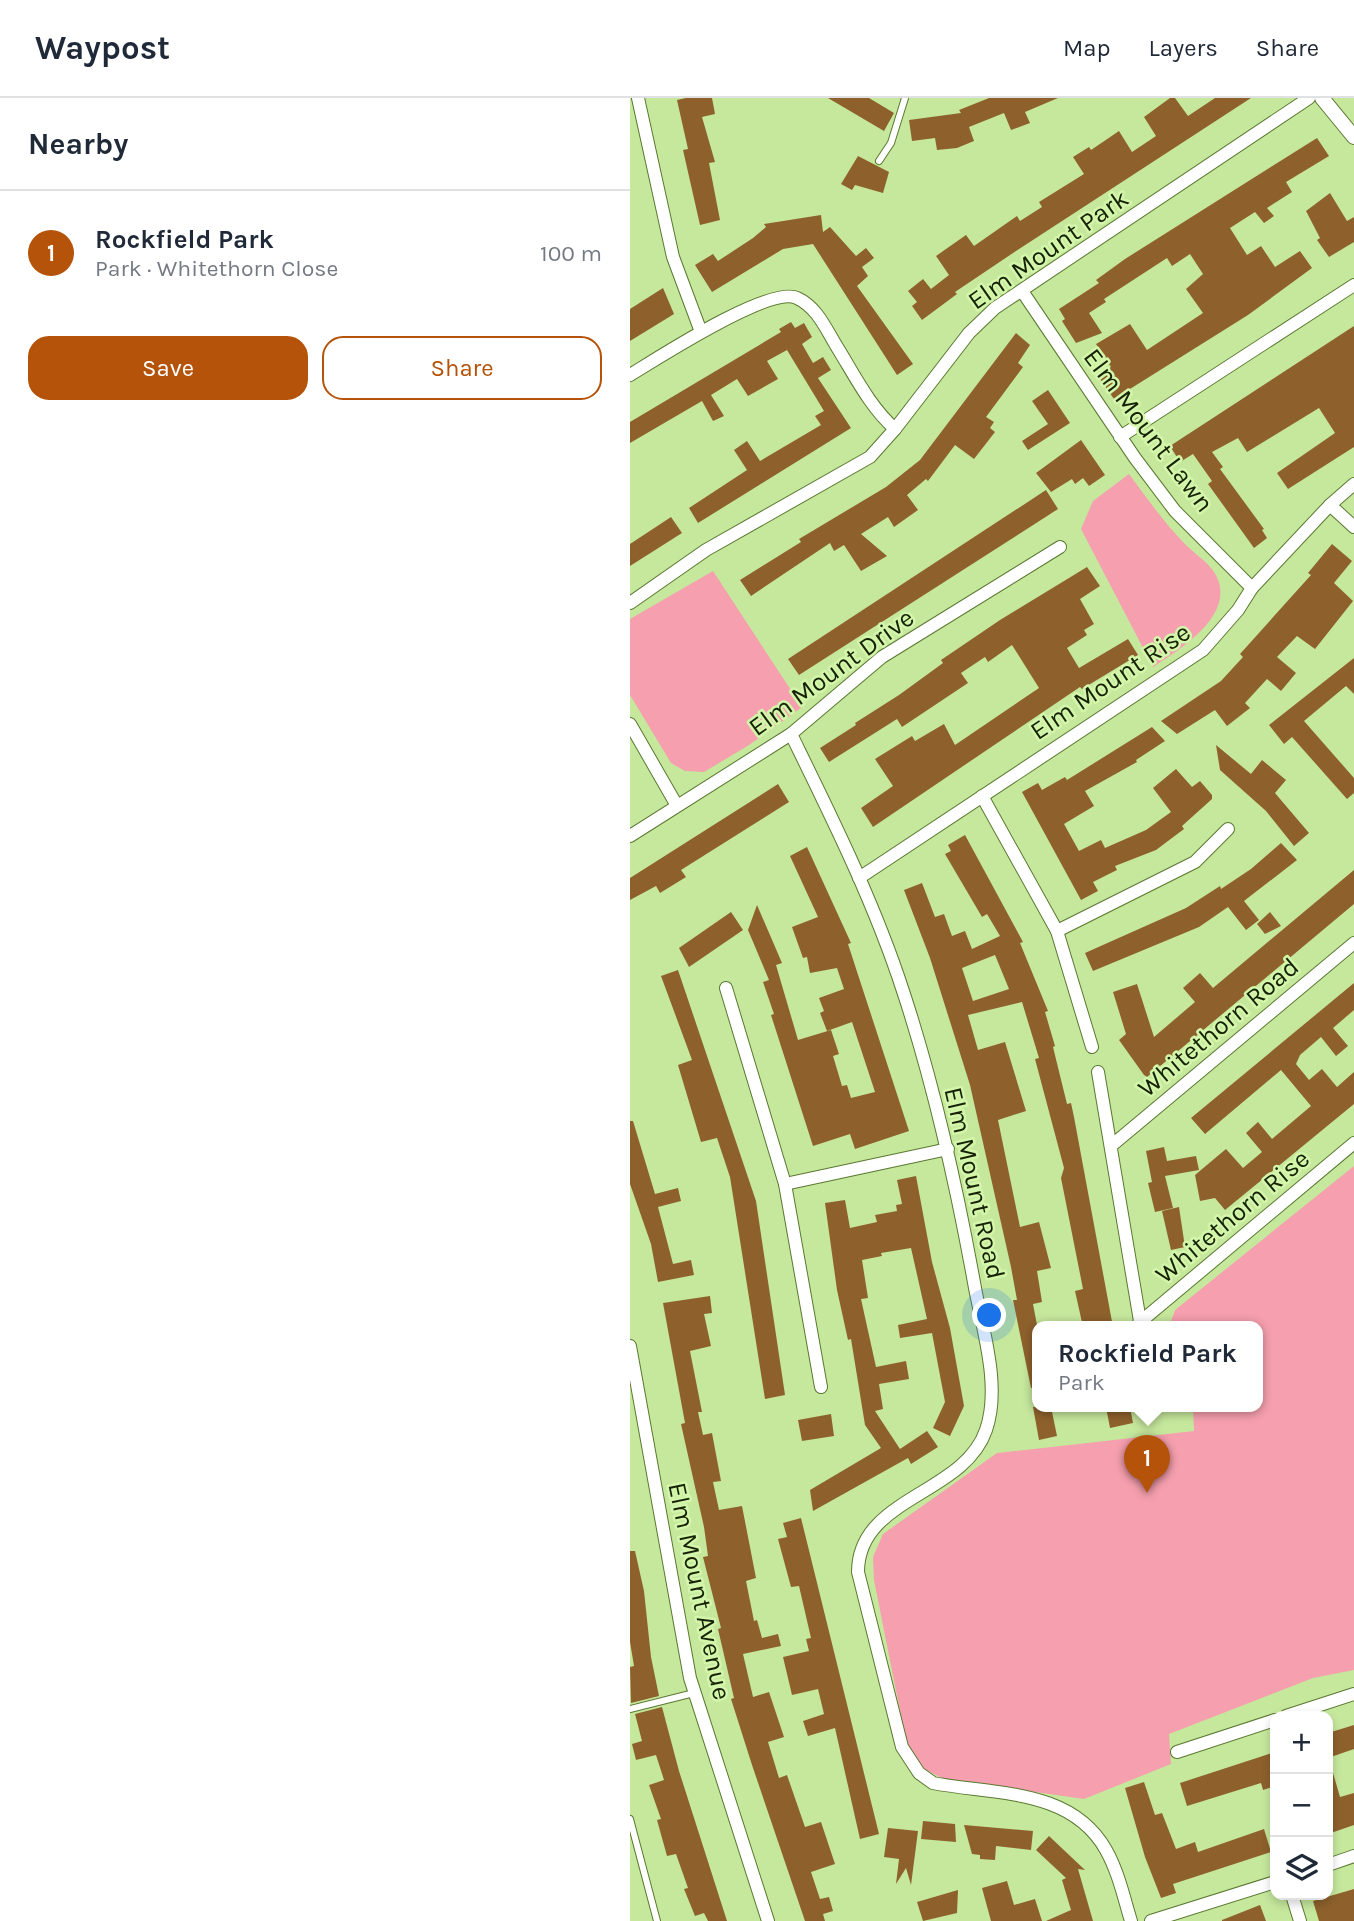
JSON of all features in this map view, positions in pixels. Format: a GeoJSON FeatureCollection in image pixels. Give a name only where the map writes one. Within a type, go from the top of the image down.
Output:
{"type":"FeatureCollection","features":[{"type":"Feature","properties":{"kind":"street"},"geometry":{"type":"LineString","coordinates":[[638,98],[673,257],[701,332]]}},
{"type":"Feature","properties":{"kind":"street","name":"Elm Mount Park"},"geometry":{"type":"LineString","coordinates":[[630,603],[706,550],[870,457],[970,333],[995,308],[1309,98]]}},
{"type":"Feature","properties":{"kind":"street"},"geometry":{"type":"LineString","coordinates":[[1322,98],[1354,137]]}},
{"type":"Feature","properties":{"kind":"street"},"geometry":{"type":"LineString","coordinates":[[1120,436],[1354,285]]}},
{"type":"Feature","properties":{"kind":"street","name":"Elm Mount Lawn"},"geometry":{"type":"LineString","coordinates":[[1022,290],[1120,436],[1175,511],[1252,588]]}},
{"type":"Feature","properties":{"kind":"street"},"geometry":{"type":"LineString","coordinates":[[630,375],[701,332],[775,296],[796,297],[815,311],[879,415],[895,429]]}},
{"type":"Feature","properties":{"kind":"street","name":"Elm Mount Rise"},"geometry":{"type":"LineString","coordinates":[[859,878],[1203,650],[1238,610],[1252,588],[1330,505],[1354,484]]}},
{"type":"Feature","properties":{"kind":"street"},"geometry":{"type":"LineString","coordinates":[[1330,505],[1354,527]]}},
{"type":"Feature","properties":{"kind":"street","name":"Elm Mount Drive"},"geometry":{"type":"LineString","coordinates":[[630,836],[676,804],[791,734],[882,657],[1060,547]]}},
{"type":"Feature","properties":{"kind":"street"},"geometry":{"type":"LineString","coordinates":[[630,724],[676,804]]}},
{"type":"Feature","properties":{"kind":"street","name":"Elm Mount Road"},"geometry":{"type":"LineString","coordinates":[[791,734],[859,878],[903,990],[948,1149],[985,1342],[991,1394],[987,1429],[972,1457],[874,1526],[863,1542],[858,1572],[902,1747],[914,1767],[933,1783],[1041,1798],[1072,1812],[1096,1833],[1108,1853],[1132,1921]]}},
{"type":"Feature","properties":{"kind":"street"},"geometry":{"type":"LineString","coordinates":[[982,796],[1057,931],[1092,1047]]}},
{"type":"Feature","properties":{"kind":"street"},"geometry":{"type":"LineString","coordinates":[[1057,931],[1195,862],[1228,830]]}},
{"type":"Feature","properties":{"kind":"street","name":"Whitethorn Road"},"geometry":{"type":"LineString","coordinates":[[1111,1146],[1354,943]]}},
{"type":"Feature","properties":{"kind":"street"},"geometry":{"type":"LineString","coordinates":[[726,988],[785,1184],[821,1387]]}},
{"type":"Feature","properties":{"kind":"street"},"geometry":{"type":"LineString","coordinates":[[1098,1073],[1139,1321]]}},
{"type":"Feature","properties":{"kind":"street","name":"Whitethorn Rise"},"geometry":{"type":"LineString","coordinates":[[1145,1321],[1354,1143]]}},
{"type":"Feature","properties":{"kind":"street"},"geometry":{"type":"LineString","coordinates":[[785,1184],[948,1149]]}},
{"type":"Feature","properties":{"kind":"street","name":"Elm Mount Avenue"},"geometry":{"type":"LineString","coordinates":[[630,1346],[694,1693],[768,1921]]}},
{"type":"Feature","properties":{"kind":"street"},"geometry":{"type":"LineString","coordinates":[[1301,1711],[1354,1694]]}},
{"type":"Feature","properties":{"kind":"street"},"geometry":{"type":"LineString","coordinates":[[1177,1752],[1270,1722]]}},
{"type":"Feature","properties":{"kind":"street"},"geometry":{"type":"LineString","coordinates":[[1333,1863],[1354,1856]]}},
{"type":"Feature","properties":{"kind":"street"},"geometry":{"type":"LineString","coordinates":[[1151,1921],[1270,1884]]}},
{"type":"Feature","properties":{"kind":"street"},"geometry":{"type":"LineString","coordinates":[[1294,1900],[1300,1921]]}},
{"type":"Feature","properties":{"kind":"lane"},"geometry":{"type":"LineString","coordinates":[[879,161],[891,143],[905,98]]}},
{"type":"Feature","properties":{"kind":"lane"},"geometry":{"type":"LineString","coordinates":[[630,1709],[694,1693]]}},
{"type":"Feature","properties":{"kind":"lane"},"geometry":{"type":"LineString","coordinates":[[630,1819],[657,1921]]}},
{"type":"Feature","properties":{"kind":"shaded area"},"geometry":{"type":"Polygon","coordinates":[[[1129,474],[1176,534],[1211,568],[1220,587],[1214,615],[1204,628],[1153,667],[1081,529],[1093,501],[1129,474]]]}},
{"type":"Feature","properties":{"kind":"shaded area"},"geometry":{"type":"Polygon","coordinates":[[[713,571],[802,707],[749,745],[704,772],[685,771],[671,763],[630,695],[630,619],[713,571]]]}},
{"type":"Feature","properties":{"kind":"shaded area"},"geometry":{"type":"Polygon","coordinates":[[[1354,1166],[1354,1670],[1313,1678],[1169,1734],[1171,1764],[1084,1799],[944,1779],[922,1768],[907,1746],[874,1580],[873,1557],[883,1534],[997,1453],[1194,1431],[1193,1412],[1263,1412],[1263,1321],[1171,1321],[1175,1310],[1354,1166]]]}},
{"type":"Feature","properties":{"kind":"building"},"geometry":{"type":"Polygon","coordinates":[[[712,98],[715,114],[702,117],[715,162],[709,163],[720,220],[700,225],[683,150],[688,149],[677,100],[712,98]]]}},
{"type":"Feature","properties":{"kind":"building"},"geometry":{"type":"Polygon","coordinates":[[[828,98],[869,98],[894,113],[884,131],[828,98]]]}},
{"type":"Feature","properties":{"kind":"building"},"geometry":{"type":"Polygon","coordinates":[[[989,98],[1058,98],[1025,112],[1030,123],[1011,130],[1004,113],[969,127],[974,141],[957,148],[937,150],[935,138],[912,141],[909,120],[961,113],[959,110],[989,98]]]}},
{"type":"Feature","properties":{"kind":"building"},"geometry":{"type":"Polygon","coordinates":[[[1170,98],[1175,98],[1188,116],[1215,98],[1251,98],[955,292],[957,294],[922,320],[912,306],[917,302],[908,291],[923,279],[931,289],[949,275],[936,256],[966,235],[974,246],[1017,216],[1020,221],[1042,207],[1039,202],[1084,174],[1073,157],[1089,147],[1091,150],[1119,131],[1132,152],[1156,136],[1144,117],[1170,98]]]}},
{"type":"Feature","properties":{"kind":"building"},"geometry":{"type":"Polygon","coordinates":[[[1317,138],[1329,156],[1286,182],[1292,192],[1267,208],[1274,216],[1264,223],[1255,212],[1230,228],[1247,255],[1261,246],[1275,267],[1300,251],[1312,268],[1248,315],[1114,399],[1098,376],[1111,367],[1096,344],[1130,324],[1147,350],[1203,313],[1186,289],[1203,274],[1190,254],[1172,266],[1167,258],[1104,299],[1106,302],[1089,313],[1102,333],[1076,343],[1062,321],[1065,319],[1059,309],[1099,283],[1096,280],[1125,259],[1317,138]]]}},
{"type":"Feature","properties":{"kind":"building"},"geometry":{"type":"Polygon","coordinates":[[[858,156],[889,172],[883,193],[855,185],[852,190],[841,184],[858,156]]]}},
{"type":"Feature","properties":{"kind":"building"},"geometry":{"type":"Polygon","coordinates":[[[1330,193],[1347,221],[1354,217],[1354,242],[1329,257],[1317,240],[1320,238],[1306,211],[1330,193]]]}},
{"type":"Feature","properties":{"kind":"building"},"geometry":{"type":"Polygon","coordinates":[[[821,215],[823,232],[830,227],[856,256],[866,248],[874,258],[862,267],[868,276],[857,286],[913,364],[897,375],[813,244],[783,249],[712,292],[695,265],[713,254],[718,261],[753,238],[766,227],[764,224],[821,215]]]}},
{"type":"Feature","properties":{"kind":"building"},"geometry":{"type":"Polygon","coordinates":[[[663,288],[674,314],[630,341],[630,309],[663,288]]]}},
{"type":"Feature","properties":{"kind":"building"},"geometry":{"type":"Polygon","coordinates":[[[791,322],[795,328],[804,323],[812,337],[802,344],[813,363],[823,357],[831,370],[818,378],[851,428],[698,523],[689,508],[747,470],[734,450],[747,441],[760,461],[821,425],[815,416],[824,411],[787,350],[767,361],[778,379],[748,396],[737,379],[711,395],[724,416],[713,421],[702,401],[630,443],[630,422],[781,332],[779,329],[791,322]]]}},
{"type":"Feature","properties":{"kind":"building"},"geometry":{"type":"Polygon","coordinates":[[[1354,326],[1354,447],[1288,489],[1277,473],[1335,433],[1319,408],[1247,452],[1238,438],[1212,452],[1223,467],[1220,469],[1264,529],[1262,530],[1267,538],[1254,548],[1208,484],[1212,481],[1193,454],[1180,462],[1170,446],[1354,326]]]}},
{"type":"Feature","properties":{"kind":"building"},"geometry":{"type":"Polygon","coordinates":[[[1016,333],[1030,345],[1018,363],[1023,367],[986,417],[994,422],[990,428],[995,432],[974,459],[955,445],[928,481],[926,479],[907,495],[918,510],[894,527],[888,517],[861,534],[887,556],[861,571],[844,545],[834,551],[830,543],[751,596],[740,580],[801,542],[799,539],[886,487],[920,460],[1016,333]]]}},
{"type":"Feature","properties":{"kind":"building"},"geometry":{"type":"Polygon","coordinates":[[[1048,390],[1070,423],[1028,450],[1022,441],[1048,424],[1032,401],[1048,390]]]}},
{"type":"Feature","properties":{"kind":"building"},"geometry":{"type":"Polygon","coordinates":[[[1081,440],[1105,475],[1089,486],[1083,478],[1075,484],[1072,479],[1051,492],[1036,473],[1081,440]]]}},
{"type":"Feature","properties":{"kind":"building"},"geometry":{"type":"Polygon","coordinates":[[[1046,490],[1058,509],[799,675],[788,659],[1046,490]]]}},
{"type":"Feature","properties":{"kind":"building"},"geometry":{"type":"Polygon","coordinates":[[[671,517],[682,533],[630,566],[630,544],[671,517]]]}},
{"type":"Feature","properties":{"kind":"building"},"geometry":{"type":"Polygon","coordinates":[[[1332,544],[1352,561],[1334,583],[1353,601],[1315,649],[1297,636],[1277,657],[1296,673],[1281,691],[1267,679],[1245,703],[1250,708],[1227,726],[1215,710],[1177,734],[1161,721],[1221,681],[1243,657],[1240,654],[1311,575],[1308,573],[1332,544]]]}},
{"type":"Feature","properties":{"kind":"building"},"geometry":{"type":"Polygon","coordinates":[[[1087,567],[1100,586],[1080,599],[1094,624],[1084,630],[1087,635],[1067,648],[1079,668],[1128,639],[1138,655],[1082,689],[1080,687],[873,827],[861,808],[893,786],[875,759],[912,736],[915,741],[944,724],[955,745],[1039,688],[1012,645],[988,662],[985,657],[961,673],[968,683],[902,727],[897,719],[829,762],[820,748],[899,695],[943,663],[941,660],[1000,620],[1087,567]]]}},
{"type":"Feature","properties":{"kind":"building"},"geometry":{"type":"Polygon","coordinates":[[[1354,658],[1354,694],[1346,686],[1304,721],[1354,778],[1354,793],[1347,799],[1292,737],[1284,744],[1269,725],[1354,658]]]}},
{"type":"Feature","properties":{"kind":"building"},"geometry":{"type":"Polygon","coordinates":[[[1152,727],[1165,741],[1136,760],[1137,762],[1085,791],[1094,806],[1064,824],[1079,851],[1101,840],[1105,848],[1146,830],[1171,812],[1153,788],[1176,769],[1192,787],[1200,781],[1212,795],[1212,799],[1182,826],[1184,829],[1156,850],[1115,866],[1117,870],[1093,882],[1098,891],[1081,900],[1022,792],[1038,783],[1042,790],[1065,777],[1067,780],[1152,727]]]}},
{"type":"Feature","properties":{"kind":"building"},"geometry":{"type":"Polygon","coordinates":[[[1216,745],[1251,774],[1262,760],[1286,780],[1275,793],[1309,833],[1294,846],[1266,811],[1220,770],[1216,745]]]}},
{"type":"Feature","properties":{"kind":"building"},"geometry":{"type":"Polygon","coordinates":[[[778,784],[789,802],[681,870],[686,877],[660,893],[656,886],[630,900],[630,878],[778,784]]]}},
{"type":"Feature","properties":{"kind":"building"},"geometry":{"type":"Polygon","coordinates":[[[965,835],[1023,942],[1020,943],[1048,1011],[1045,1012],[1055,1046],[1053,1047],[1067,1104],[1071,1103],[1074,1117],[1112,1321],[1082,1321],[1075,1291],[1083,1289],[1061,1178],[1064,1168],[1035,1059],[1039,1058],[1022,1002],[968,1015],[978,1050],[1005,1042],[1026,1111],[998,1120],[1020,1227],[1039,1222],[1051,1268],[1037,1271],[1042,1302],[1033,1304],[1036,1321],[1032,1321],[1031,1388],[1013,1300],[1017,1300],[1011,1267],[970,1085],[930,958],[904,890],[922,883],[935,917],[944,914],[952,936],[965,931],[972,949],[1000,936],[987,914],[982,917],[945,854],[951,851],[948,845],[965,835]],[[995,955],[962,968],[973,1001],[1009,989],[995,955]]]}},
{"type":"Feature","properties":{"kind":"building"},"geometry":{"type":"Polygon","coordinates":[[[1281,843],[1297,860],[1244,901],[1259,920],[1246,930],[1228,907],[1199,927],[1093,971],[1085,953],[1186,908],[1220,886],[1221,889],[1251,869],[1281,843]]]}},
{"type":"Feature","properties":{"kind":"building"},"geometry":{"type":"Polygon","coordinates":[[[807,847],[851,943],[848,944],[909,1131],[855,1149],[850,1134],[813,1146],[771,1015],[774,1014],[763,982],[769,980],[748,930],[757,905],[782,963],[776,965],[798,1040],[831,1030],[839,1054],[833,1056],[842,1086],[847,1085],[851,1098],[875,1092],[852,1022],[827,1031],[820,1013],[824,1011],[819,998],[844,989],[837,968],[810,973],[807,957],[803,958],[792,927],[818,917],[790,856],[807,847]]]}},
{"type":"Feature","properties":{"kind":"building"},"geometry":{"type":"Polygon","coordinates":[[[1354,870],[1354,904],[1147,1077],[1144,1075],[1119,1040],[1126,1034],[1113,992],[1137,984],[1154,1037],[1195,1002],[1183,988],[1200,973],[1213,988],[1354,870]]]}},
{"type":"Feature","properties":{"kind":"building"},"geometry":{"type":"Polygon","coordinates":[[[731,912],[743,930],[689,967],[679,948],[731,912]]]}},
{"type":"Feature","properties":{"kind":"building"},"geometry":{"type":"Polygon","coordinates":[[[1270,912],[1281,926],[1265,934],[1257,924],[1270,912]]]}},
{"type":"Feature","properties":{"kind":"building"},"geometry":{"type":"Polygon","coordinates":[[[678,970],[756,1201],[785,1395],[765,1399],[730,1177],[717,1138],[701,1142],[678,1065],[692,1060],[661,976],[678,970]]]}},
{"type":"Feature","properties":{"kind":"building"},"geometry":{"type":"Polygon","coordinates":[[[1354,983],[1354,1010],[1333,1028],[1348,1046],[1336,1056],[1321,1037],[1300,1055],[1296,1064],[1309,1080],[1322,1069],[1337,1087],[1354,1072],[1354,1104],[1225,1210],[1215,1198],[1200,1201],[1195,1175],[1226,1149],[1243,1168],[1262,1152],[1246,1133],[1258,1122],[1272,1139],[1311,1106],[1281,1070],[1205,1134],[1191,1118],[1354,983]]]}},
{"type":"Feature","properties":{"kind":"building"},"geometry":{"type":"Polygon","coordinates":[[[630,1121],[633,1121],[655,1194],[678,1188],[681,1201],[658,1207],[673,1264],[691,1260],[694,1275],[658,1282],[651,1244],[630,1184],[630,1121]]]}},
{"type":"Feature","properties":{"kind":"building"},"geometry":{"type":"Polygon","coordinates":[[[1164,1147],[1167,1161],[1196,1156],[1199,1170],[1165,1176],[1173,1208],[1155,1212],[1148,1183],[1152,1182],[1146,1151],[1164,1147]]]}},
{"type":"Feature","properties":{"kind":"building"},"geometry":{"type":"Polygon","coordinates":[[[916,1176],[932,1262],[950,1328],[964,1406],[950,1436],[933,1428],[945,1402],[932,1333],[900,1338],[898,1325],[927,1319],[911,1248],[881,1253],[882,1256],[862,1260],[868,1298],[861,1299],[876,1367],[906,1361],[909,1379],[879,1384],[883,1409],[875,1411],[900,1449],[927,1431],[938,1447],[911,1464],[908,1458],[813,1511],[810,1490],[881,1448],[865,1425],[851,1339],[848,1340],[837,1290],[825,1203],[845,1200],[850,1228],[877,1222],[875,1215],[897,1211],[896,1205],[902,1204],[897,1180],[916,1176]]]}},
{"type":"Feature","properties":{"kind":"building"},"geometry":{"type":"Polygon","coordinates":[[[1179,1207],[1185,1247],[1171,1250],[1162,1211],[1179,1207]]]}},
{"type":"Feature","properties":{"kind":"building"},"geometry":{"type":"Polygon","coordinates":[[[710,1296],[712,1313],[704,1314],[711,1346],[690,1351],[702,1412],[698,1412],[703,1435],[712,1433],[721,1481],[713,1482],[719,1510],[742,1506],[756,1578],[746,1581],[754,1621],[757,1620],[762,1638],[778,1634],[781,1646],[743,1654],[753,1697],[769,1692],[784,1737],[768,1742],[779,1778],[787,1775],[805,1827],[821,1822],[835,1864],[811,1872],[820,1899],[829,1897],[833,1911],[823,1914],[825,1921],[805,1921],[752,1765],[731,1699],[734,1698],[718,1629],[721,1628],[703,1557],[708,1556],[704,1527],[681,1424],[685,1423],[663,1303],[710,1296]]]}},
{"type":"Feature","properties":{"kind":"building"},"geometry":{"type":"Polygon","coordinates":[[[1034,1412],[1052,1412],[1057,1436],[1039,1440],[1034,1412]]]}},
{"type":"Feature","properties":{"kind":"building"},"geometry":{"type":"Polygon","coordinates":[[[1107,1412],[1131,1412],[1133,1423],[1110,1428],[1107,1412]]]}},
{"type":"Feature","properties":{"kind":"building"},"geometry":{"type":"Polygon","coordinates":[[[831,1414],[834,1436],[802,1441],[798,1420],[831,1414]]]}},
{"type":"Feature","properties":{"kind":"building"},"geometry":{"type":"Polygon","coordinates":[[[801,1518],[879,1834],[860,1839],[835,1728],[808,1736],[803,1721],[824,1714],[818,1689],[792,1695],[783,1657],[809,1651],[806,1639],[811,1638],[799,1586],[791,1587],[778,1539],[787,1537],[783,1523],[801,1518]]]}},
{"type":"Feature","properties":{"kind":"building"},"geometry":{"type":"Polygon","coordinates":[[[630,1551],[635,1551],[644,1591],[651,1657],[659,1696],[631,1703],[630,1667],[634,1666],[630,1642],[630,1551]]]}},
{"type":"Feature","properties":{"kind":"building"},"geometry":{"type":"Polygon","coordinates":[[[662,1707],[679,1771],[727,1921],[708,1921],[704,1913],[695,1916],[684,1889],[688,1888],[676,1854],[667,1856],[657,1820],[661,1819],[649,1785],[664,1780],[656,1755],[636,1760],[632,1744],[642,1741],[635,1714],[662,1707]]]}},
{"type":"Feature","properties":{"kind":"building"},"geometry":{"type":"Polygon","coordinates":[[[1354,1725],[1354,1749],[1333,1756],[1333,1731],[1354,1725]]]}},
{"type":"Feature","properties":{"kind":"building"},"geometry":{"type":"Polygon","coordinates":[[[1270,1754],[1270,1788],[1263,1790],[1261,1783],[1187,1806],[1180,1783],[1270,1754]]]}},
{"type":"Feature","properties":{"kind":"building"},"geometry":{"type":"Polygon","coordinates":[[[1333,1773],[1340,1797],[1354,1793],[1354,1825],[1333,1832],[1333,1773]]]}},
{"type":"Feature","properties":{"kind":"building"},"geometry":{"type":"Polygon","coordinates":[[[1144,1782],[1155,1815],[1162,1813],[1176,1849],[1195,1842],[1198,1852],[1264,1829],[1270,1852],[1173,1884],[1176,1893],[1161,1898],[1145,1857],[1125,1788],[1144,1782]]]}},
{"type":"Feature","properties":{"kind":"building"},"geometry":{"type":"Polygon","coordinates":[[[923,1821],[955,1824],[956,1842],[921,1839],[923,1821]]]}},
{"type":"Feature","properties":{"kind":"building"},"geometry":{"type":"Polygon","coordinates":[[[964,1825],[1033,1831],[1031,1850],[996,1846],[995,1860],[980,1859],[980,1855],[972,1854],[964,1825]]]}},
{"type":"Feature","properties":{"kind":"building"},"geometry":{"type":"Polygon","coordinates":[[[888,1828],[918,1831],[911,1885],[906,1868],[896,1884],[899,1859],[884,1857],[888,1828]]]}},
{"type":"Feature","properties":{"kind":"building"},"geometry":{"type":"Polygon","coordinates":[[[1049,1836],[1085,1870],[1078,1869],[1093,1921],[1046,1921],[1071,1910],[1062,1880],[1066,1878],[1036,1850],[1049,1836]]]}},
{"type":"Feature","properties":{"kind":"building"},"geometry":{"type":"Polygon","coordinates":[[[1007,1881],[1014,1905],[1035,1899],[1042,1921],[991,1921],[982,1888],[1007,1881]]]}},
{"type":"Feature","properties":{"kind":"building"},"geometry":{"type":"Polygon","coordinates":[[[1354,1889],[1354,1921],[1319,1921],[1313,1901],[1333,1900],[1333,1895],[1354,1889]]]}},
{"type":"Feature","properties":{"kind":"building"},"geometry":{"type":"Polygon","coordinates":[[[958,1890],[957,1913],[923,1921],[917,1902],[958,1890]]]}},
{"type":"Feature","properties":{"kind":"building"},"geometry":{"type":"Polygon","coordinates":[[[1260,1905],[1266,1921],[1222,1921],[1222,1920],[1260,1905]]]}},
{"type":"Feature","properties":{"kind":"place","name":"Rockfield Park"},"geometry":{"type":"Point","coordinates":[1147,1493]}}]}
